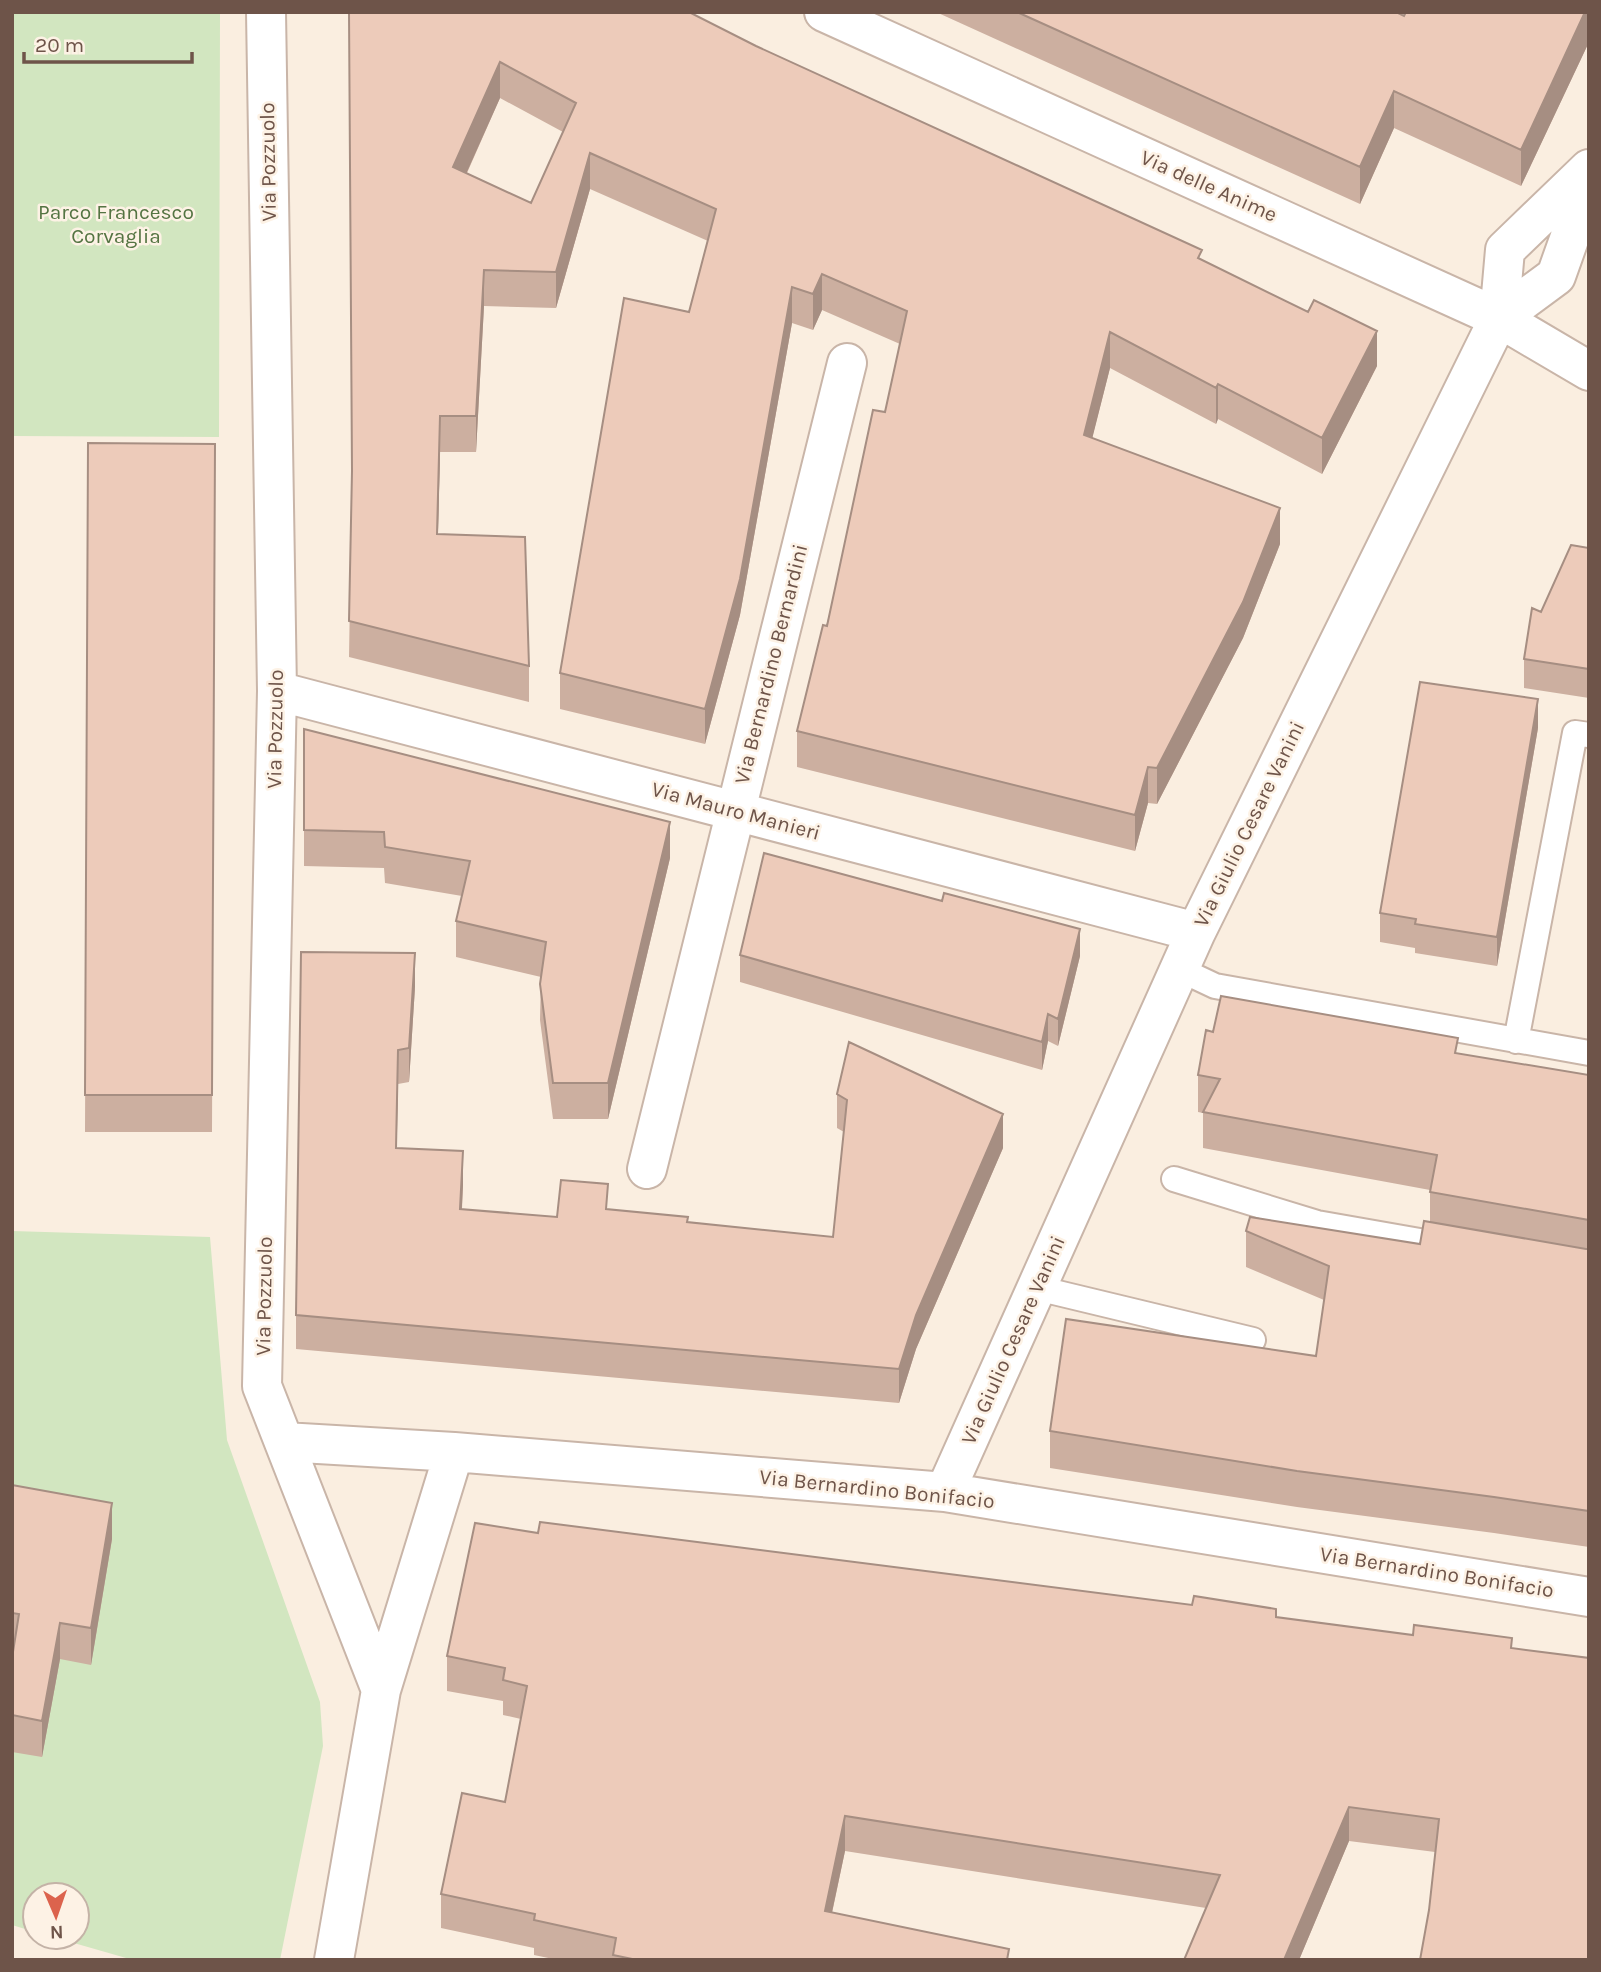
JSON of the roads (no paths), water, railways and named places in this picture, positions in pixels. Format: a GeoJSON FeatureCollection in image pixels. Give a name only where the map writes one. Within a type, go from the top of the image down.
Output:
{"type":"FeatureCollection","features":[{"type":"Feature","properties":{"kind":"street","name":"Via Pozzuolo"},"geometry":{"type":"LineString","coordinates":[[266,12],[277,691],[262,1386],[381,1690]]}},
{"type":"Feature","properties":{"kind":"street","name":"Via delle Anime"},"geometry":{"type":"LineString","coordinates":[[824,12],[1499,317],[1589,371]]}},
{"type":"Feature","properties":{"kind":"street"},"geometry":{"type":"LineString","coordinates":[[1499,317],[1505,250],[1589,169]]}},
{"type":"Feature","properties":{"kind":"street","name":"Via Giulio Cesare Vanini"},"geometry":{"type":"LineString","coordinates":[[945,1492],[1196,932],[1499,317],[1556,275],[1589,183]]}},
{"type":"Feature","properties":{"kind":"street","name":"Via Bernardino Bernardini"},"geometry":{"type":"LineString","coordinates":[[647,1169],[847,363]]}},
{"type":"Feature","properties":{"kind":"street","name":"Via Mauro Manieri"},"geometry":{"type":"LineString","coordinates":[[277,691],[1196,932]]}},
{"type":"Feature","properties":{"kind":"street","name":"Via Bernardino Bonifacio"},"geometry":{"type":"LineString","coordinates":[[284,1442],[454,1452],[945,1492],[1589,1597]]}},
{"type":"Feature","properties":{"kind":"street"},"geometry":{"type":"LineString","coordinates":[[334,1960],[381,1690],[454,1452]]}},
{"type":"Feature","properties":{"kind":"lane"},"geometry":{"type":"LineString","coordinates":[[1516,1041],[1575,733],[1589,735]]}},
{"type":"Feature","properties":{"kind":"lane"},"geometry":{"type":"LineString","coordinates":[[1179,969],[1215,986],[1589,1053]]}},
{"type":"Feature","properties":{"kind":"lane"},"geometry":{"type":"LineString","coordinates":[[1174,1180],[1317,1223],[1480,1252]]}},
{"type":"Feature","properties":{"kind":"lane"},"geometry":{"type":"LineString","coordinates":[[1037,1287],[1253,1340]]}},
{"type":"Feature","properties":{"kind":"park label","name":"Parco Francesco Corvaglia"},"geometry":{"type":"Point","coordinates":[116,224]}}]}
